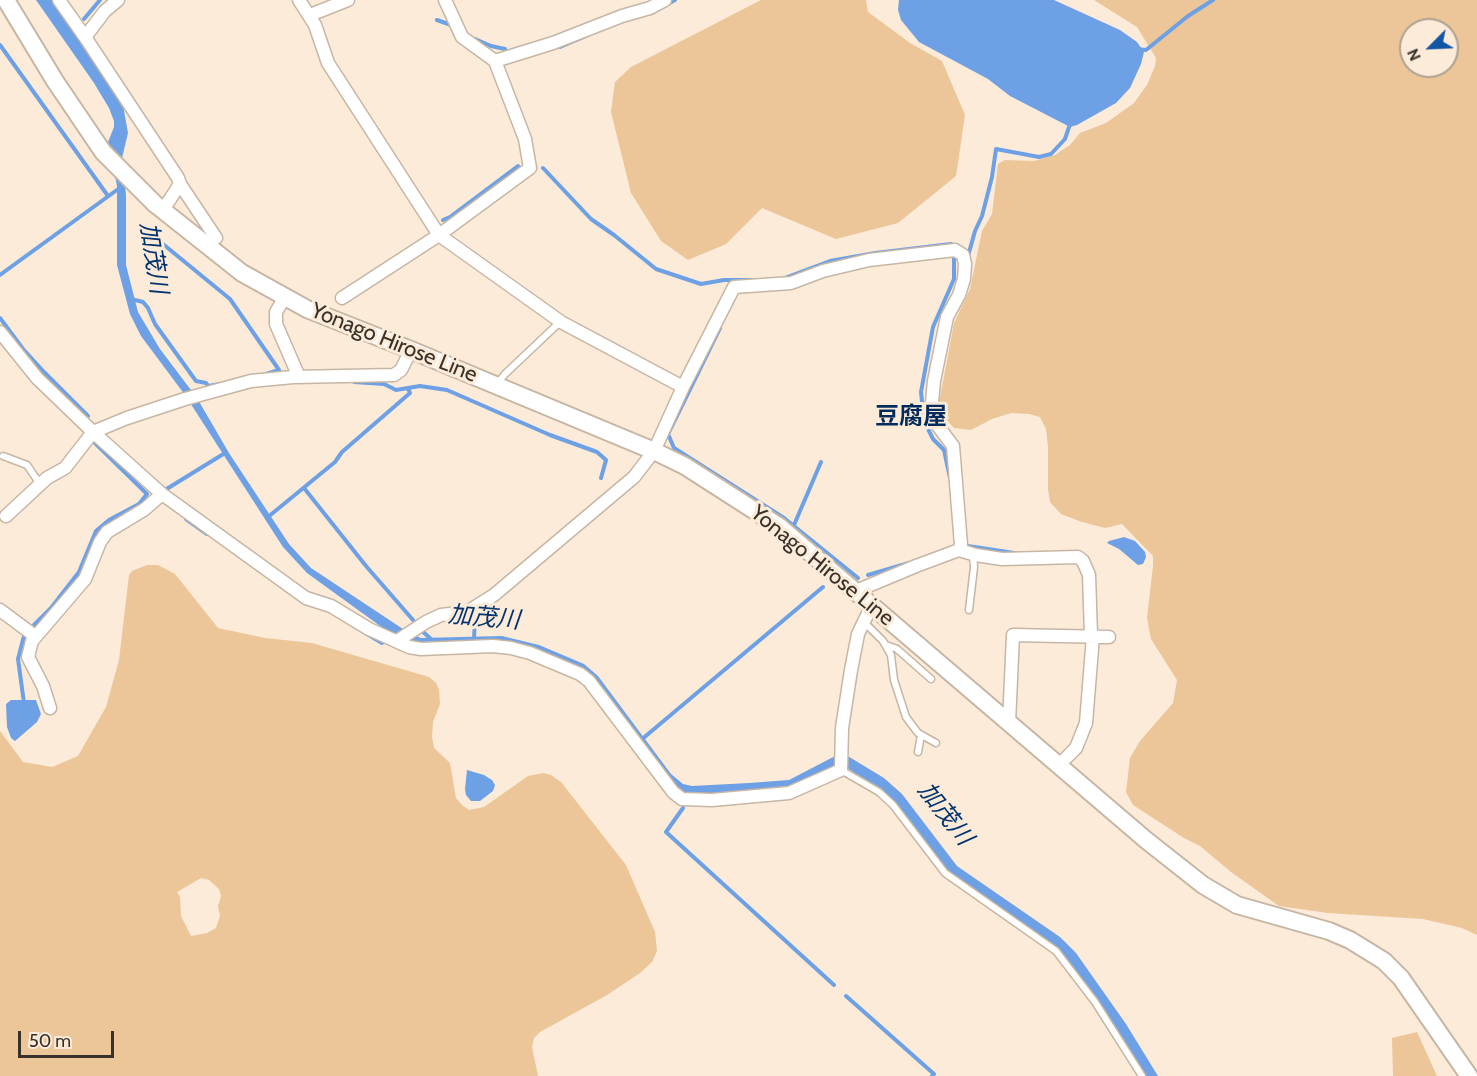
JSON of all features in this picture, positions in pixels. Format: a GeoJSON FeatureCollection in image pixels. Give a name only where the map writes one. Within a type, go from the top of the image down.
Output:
{"type":"FeatureCollection","features":[{"type":"Feature","properties":{"kind":"main road","name":"Yonago Hirose Line"},"geometry":{"type":"LineString","coordinates":[[6,0],[55,81],[103,152],[163,210],[242,273],[308,309],[654,451],[685,466],[780,527],[1166,857],[1220,896],[1251,910],[1329,931],[1350,940],[1384,961],[1401,978],[1469,1076]]}},
{"type":"Feature","properties":{"kind":"street"},"geometry":{"type":"LineString","coordinates":[[59,0],[216,238]]}},
{"type":"Feature","properties":{"kind":"street"},"geometry":{"type":"LineString","coordinates":[[85,37],[105,11],[118,0]]}},
{"type":"Feature","properties":{"kind":"street"},"geometry":{"type":"LineString","coordinates":[[299,0],[310,15],[328,63],[439,235],[561,322],[683,387]]}},
{"type":"Feature","properties":{"kind":"street"},"geometry":{"type":"LineString","coordinates":[[310,15],[348,0]]}},
{"type":"Feature","properties":{"kind":"street"},"geometry":{"type":"LineString","coordinates":[[342,297],[439,235],[530,168],[525,139],[495,61],[462,37],[445,0]]}},
{"type":"Feature","properties":{"kind":"street"},"geometry":{"type":"LineString","coordinates":[[495,61],[553,43],[657,5],[665,0]]}},
{"type":"Feature","properties":{"kind":"street"},"geometry":{"type":"LineString","coordinates":[[163,210],[180,184]]}},
{"type":"Feature","properties":{"kind":"street"},"geometry":{"type":"LineString","coordinates":[[397,641],[426,622],[441,615],[467,612],[494,595],[634,477],[654,451],[683,387],[734,287],[791,283],[823,271],[869,260],[955,250],[960,252],[965,264],[964,279],[959,295],[947,317],[943,333],[933,381],[932,402],[933,414],[938,426],[953,446],[961,545],[959,550]]}},
{"type":"Feature","properties":{"kind":"street"},"geometry":{"type":"LineString","coordinates":[[285,297],[276,312],[276,324],[299,377]]}},
{"type":"Feature","properties":{"kind":"street"},"geometry":{"type":"LineString","coordinates":[[0,332],[38,378],[93,432],[162,494],[306,598],[331,606],[369,629],[409,647],[421,649],[493,646],[511,648],[530,653],[580,674],[588,681],[673,792],[682,799],[712,800],[789,793],[841,770],[842,729],[858,634],[872,604]]}},
{"type":"Feature","properties":{"kind":"street"},"geometry":{"type":"LineString","coordinates":[[6,516],[40,484],[65,468],[93,432],[153,408],[251,381],[299,377],[394,375],[402,370],[411,350]]}},
{"type":"Feature","properties":{"kind":"street"},"geometry":{"type":"LineString","coordinates":[[50,708],[43,686],[28,657],[35,636],[85,579],[100,542],[107,532],[145,510],[162,494]]}},
{"type":"Feature","properties":{"kind":"street"},"geometry":{"type":"LineString","coordinates":[[856,591],[959,550],[974,555],[1002,559],[1078,557],[1083,561],[1089,575],[1092,636],[1086,723],[1076,748],[1059,765]]}},
{"type":"Feature","properties":{"kind":"street"},"geometry":{"type":"LineString","coordinates":[[0,610],[35,636]]}},
{"type":"Feature","properties":{"kind":"street"},"geometry":{"type":"LineString","coordinates":[[1009,723],[1013,635],[1109,637]]}},
{"type":"Feature","properties":{"kind":"lane"},"geometry":{"type":"LineString","coordinates":[[497,385],[505,374],[561,322]]}},
{"type":"Feature","properties":{"kind":"lane"},"geometry":{"type":"LineString","coordinates":[[3,456],[27,465],[40,484]]}},
{"type":"Feature","properties":{"kind":"lane"},"geometry":{"type":"LineString","coordinates":[[969,610],[974,555]]}},
{"type":"Feature","properties":{"kind":"lane"},"geometry":{"type":"LineString","coordinates":[[864,622],[886,645],[891,655],[894,680],[906,717],[921,735],[936,743]]}},
{"type":"Feature","properties":{"kind":"lane"},"geometry":{"type":"LineString","coordinates":[[886,645],[897,649],[931,679]]}},
{"type":"Feature","properties":{"kind":"lane"},"geometry":{"type":"LineString","coordinates":[[918,752],[921,735]]}},
{"type":"Feature","properties":{"kind":"lane"},"geometry":{"type":"LineString","coordinates":[[841,770],[879,792],[893,805],[945,873],[1056,951],[1095,1002],[1142,1076]]}},
{"type":"Feature","properties":{"kind":"shaded area"},"geometry":{"type":"Polygon","coordinates":[[[761,0],[866,0],[868,12],[910,43],[942,61],[965,115],[956,176],[898,223],[836,239],[762,208],[726,244],[688,260],[661,241],[631,193],[611,112],[615,82],[631,67],[761,0]]]}},
{"type":"Feature","properties":{"kind":"shaded area"},"geometry":{"type":"Polygon","coordinates":[[[1094,0],[1477,0],[1477,935],[1462,928],[1423,919],[1328,913],[1279,906],[1231,872],[1200,846],[1133,805],[1126,792],[1130,758],[1140,741],[1173,703],[1177,680],[1151,639],[1147,618],[1153,556],[1122,524],[1105,528],[1082,522],[1061,514],[1050,502],[1046,429],[1040,417],[1011,413],[992,419],[971,430],[954,428],[944,417],[939,403],[954,323],[970,289],[982,231],[992,214],[998,164],[1005,160],[1034,161],[1055,155],[1070,145],[1080,133],[1106,123],[1134,103],[1147,85],[1156,58],[1137,27],[1094,0]]]}},
{"type":"Feature","properties":{"kind":"shaded area"},"geometry":{"type":"Polygon","coordinates":[[[147,565],[158,565],[175,574],[218,628],[265,638],[312,643],[429,677],[436,683],[439,690],[440,704],[433,722],[434,748],[450,763],[456,798],[469,810],[484,807],[528,776],[544,773],[561,782],[626,865],[655,932],[657,951],[652,962],[607,995],[540,1032],[534,1038],[532,1047],[538,1076],[0,1076],[0,731],[23,762],[52,767],[78,756],[106,707],[119,660],[129,575],[132,571],[147,565]],[[201,878],[177,892],[180,897],[181,916],[191,936],[207,933],[216,928],[220,916],[219,889],[209,880],[201,878]]]}},
{"type":"Feature","properties":{"kind":"shaded area"},"geometry":{"type":"Polygon","coordinates":[[[1417,1032],[1437,1076],[1393,1076],[1392,1038],[1417,1032]]]}},
{"type":"Feature","properties":{"kind":"water"},"geometry":{"type":"Polygon","coordinates":[[[36,0],[52,0],[123,105],[128,133],[122,158],[126,195],[126,265],[138,312],[160,349],[197,398],[229,453],[289,544],[311,568],[406,631],[421,638],[502,636],[539,645],[584,664],[598,676],[671,774],[683,784],[692,786],[789,780],[839,754],[846,755],[884,778],[902,794],[957,866],[1060,937],[1076,953],[1126,1024],[1158,1076],[1145,1076],[1114,1025],[1061,953],[1048,941],[949,873],[880,791],[846,767],[803,786],[751,795],[683,795],[588,678],[531,652],[422,645],[394,636],[307,573],[283,547],[185,395],[141,336],[130,314],[117,265],[117,186],[108,142],[114,121],[94,83],[36,0]]]}},
{"type":"Feature","properties":{"kind":"water"},"geometry":{"type":"Polygon","coordinates":[[[899,0],[1054,0],[1120,30],[1137,42],[1144,52],[1130,88],[1116,103],[1070,127],[1010,96],[988,79],[919,42],[901,20],[898,10],[899,0]]]}},
{"type":"Feature","properties":{"kind":"water"},"geometry":{"type":"Polygon","coordinates":[[[1124,537],[1135,541],[1145,552],[1146,557],[1143,564],[1138,565],[1119,549],[1107,543],[1124,537]]]}},
{"type":"Feature","properties":{"kind":"water"},"geometry":{"type":"Polygon","coordinates":[[[11,700],[36,700],[41,714],[37,722],[15,741],[11,738],[7,727],[6,704],[11,700]]]}},
{"type":"Feature","properties":{"kind":"water"},"geometry":{"type":"Polygon","coordinates":[[[467,770],[484,775],[495,785],[493,791],[480,801],[471,801],[466,795],[467,770]]]}},
{"type":"Feature","properties":{"kind":"waterway"},"geometry":{"type":"LineString","coordinates":[[84,19],[100,0]]}},
{"type":"Feature","properties":{"kind":"waterway"},"geometry":{"type":"LineString","coordinates":[[652,13],[675,0]]}},
{"type":"Feature","properties":{"kind":"waterway"},"geometry":{"type":"LineString","coordinates":[[1137,49],[1146,50],[1188,16],[1213,0]]}},
{"type":"Feature","properties":{"kind":"waterway"},"geometry":{"type":"LineString","coordinates":[[437,20],[451,25]]}},
{"type":"Feature","properties":{"kind":"waterway"},"geometry":{"type":"LineString","coordinates":[[560,47],[586,36]]}},
{"type":"Feature","properties":{"kind":"waterway"},"geometry":{"type":"LineString","coordinates":[[475,39],[505,49]]}},
{"type":"Feature","properties":{"kind":"waterway"},"geometry":{"type":"LineString","coordinates":[[0,45],[108,196]]}},
{"type":"Feature","properties":{"kind":"waterway"},"geometry":{"type":"LineString","coordinates":[[968,256],[982,216],[992,177],[996,149],[1039,157],[1051,154],[1065,139],[1070,124]]}},
{"type":"Feature","properties":{"kind":"waterway"},"geometry":{"type":"LineString","coordinates":[[443,220],[518,166]]}},
{"type":"Feature","properties":{"kind":"waterway"},"geometry":{"type":"LineString","coordinates":[[543,168],[591,219],[656,269],[701,284],[724,280],[760,280]]}},
{"type":"Feature","properties":{"kind":"waterway"},"geometry":{"type":"LineString","coordinates":[[0,275],[121,187]]}},
{"type":"Feature","properties":{"kind":"waterway","name":"加茂川"},"geometry":{"type":"LineString","coordinates":[[158,240],[230,299],[279,370],[266,374]]}},
{"type":"Feature","properties":{"kind":"waterway"},"geometry":{"type":"LineString","coordinates":[[782,279],[830,261],[951,244]]}},
{"type":"Feature","properties":{"kind":"waterway"},"geometry":{"type":"LineString","coordinates":[[950,478],[944,450],[933,439],[924,421],[921,392],[933,327],[954,279],[954,255]]}},
{"type":"Feature","properties":{"kind":"waterway","name":"加茂川"},"geometry":{"type":"LineString","coordinates":[[131,299],[143,302],[148,308],[155,324],[196,381],[206,383],[208,386],[220,384]]}},
{"type":"Feature","properties":{"kind":"waterway"},"geometry":{"type":"LineString","coordinates":[[0,318],[23,349],[88,416]]}},
{"type":"Feature","properties":{"kind":"waterway"},"geometry":{"type":"LineString","coordinates":[[720,328],[668,434],[674,448],[784,518],[858,578]]}},
{"type":"Feature","properties":{"kind":"waterway"},"geometry":{"type":"LineString","coordinates":[[354,382],[384,384],[396,390],[408,388]]}},
{"type":"Feature","properties":{"kind":"waterway"},"geometry":{"type":"LineString","coordinates":[[268,517],[335,462],[342,452],[410,393],[408,388],[420,386],[447,390],[550,435],[597,452],[606,460],[601,478]]}},
{"type":"Feature","properties":{"kind":"waterway"},"geometry":{"type":"LineString","coordinates":[[34,625],[51,608],[79,572],[96,531],[109,520],[139,504],[147,494],[95,443]]}},
{"type":"Feature","properties":{"kind":"waterway"},"geometry":{"type":"LineString","coordinates":[[165,490],[225,453]]}},
{"type":"Feature","properties":{"kind":"waterway"},"geometry":{"type":"LineString","coordinates":[[794,525],[821,462]]}},
{"type":"Feature","properties":{"kind":"waterway"},"geometry":{"type":"LineString","coordinates":[[304,488],[366,566],[413,620]]}},
{"type":"Feature","properties":{"kind":"waterway"},"geometry":{"type":"LineString","coordinates":[[186,519],[207,534]]}},
{"type":"Feature","properties":{"kind":"waterway"},"geometry":{"type":"LineString","coordinates":[[968,546],[1014,553]]}},
{"type":"Feature","properties":{"kind":"waterway"},"geometry":{"type":"LineString","coordinates":[[868,575],[909,563]]}},
{"type":"Feature","properties":{"kind":"waterway"},"geometry":{"type":"LineString","coordinates":[[641,740],[823,587]]}},
{"type":"Feature","properties":{"kind":"waterway","name":"加茂川"},"geometry":{"type":"LineString","coordinates":[[474,639],[475,617],[486,607]]}},
{"type":"Feature","properties":{"kind":"waterway"},"geometry":{"type":"LineString","coordinates":[[421,630],[432,640]]}},
{"type":"Feature","properties":{"kind":"waterway"},"geometry":{"type":"LineString","coordinates":[[367,634],[382,643]]}},
{"type":"Feature","properties":{"kind":"waterway"},"geometry":{"type":"LineString","coordinates":[[24,636],[18,659],[24,703]]}},
{"type":"Feature","properties":{"kind":"waterway"},"geometry":{"type":"LineString","coordinates":[[683,808],[666,832],[834,985]]}},
{"type":"Feature","properties":{"kind":"waterway"},"geometry":{"type":"LineString","coordinates":[[846,996],[934,1074],[932,1076]]}},
{"type":"Feature","properties":{"kind":"district","name":"豆腐屋"},"geometry":{"type":"Point","coordinates":[911,417]}}]}
